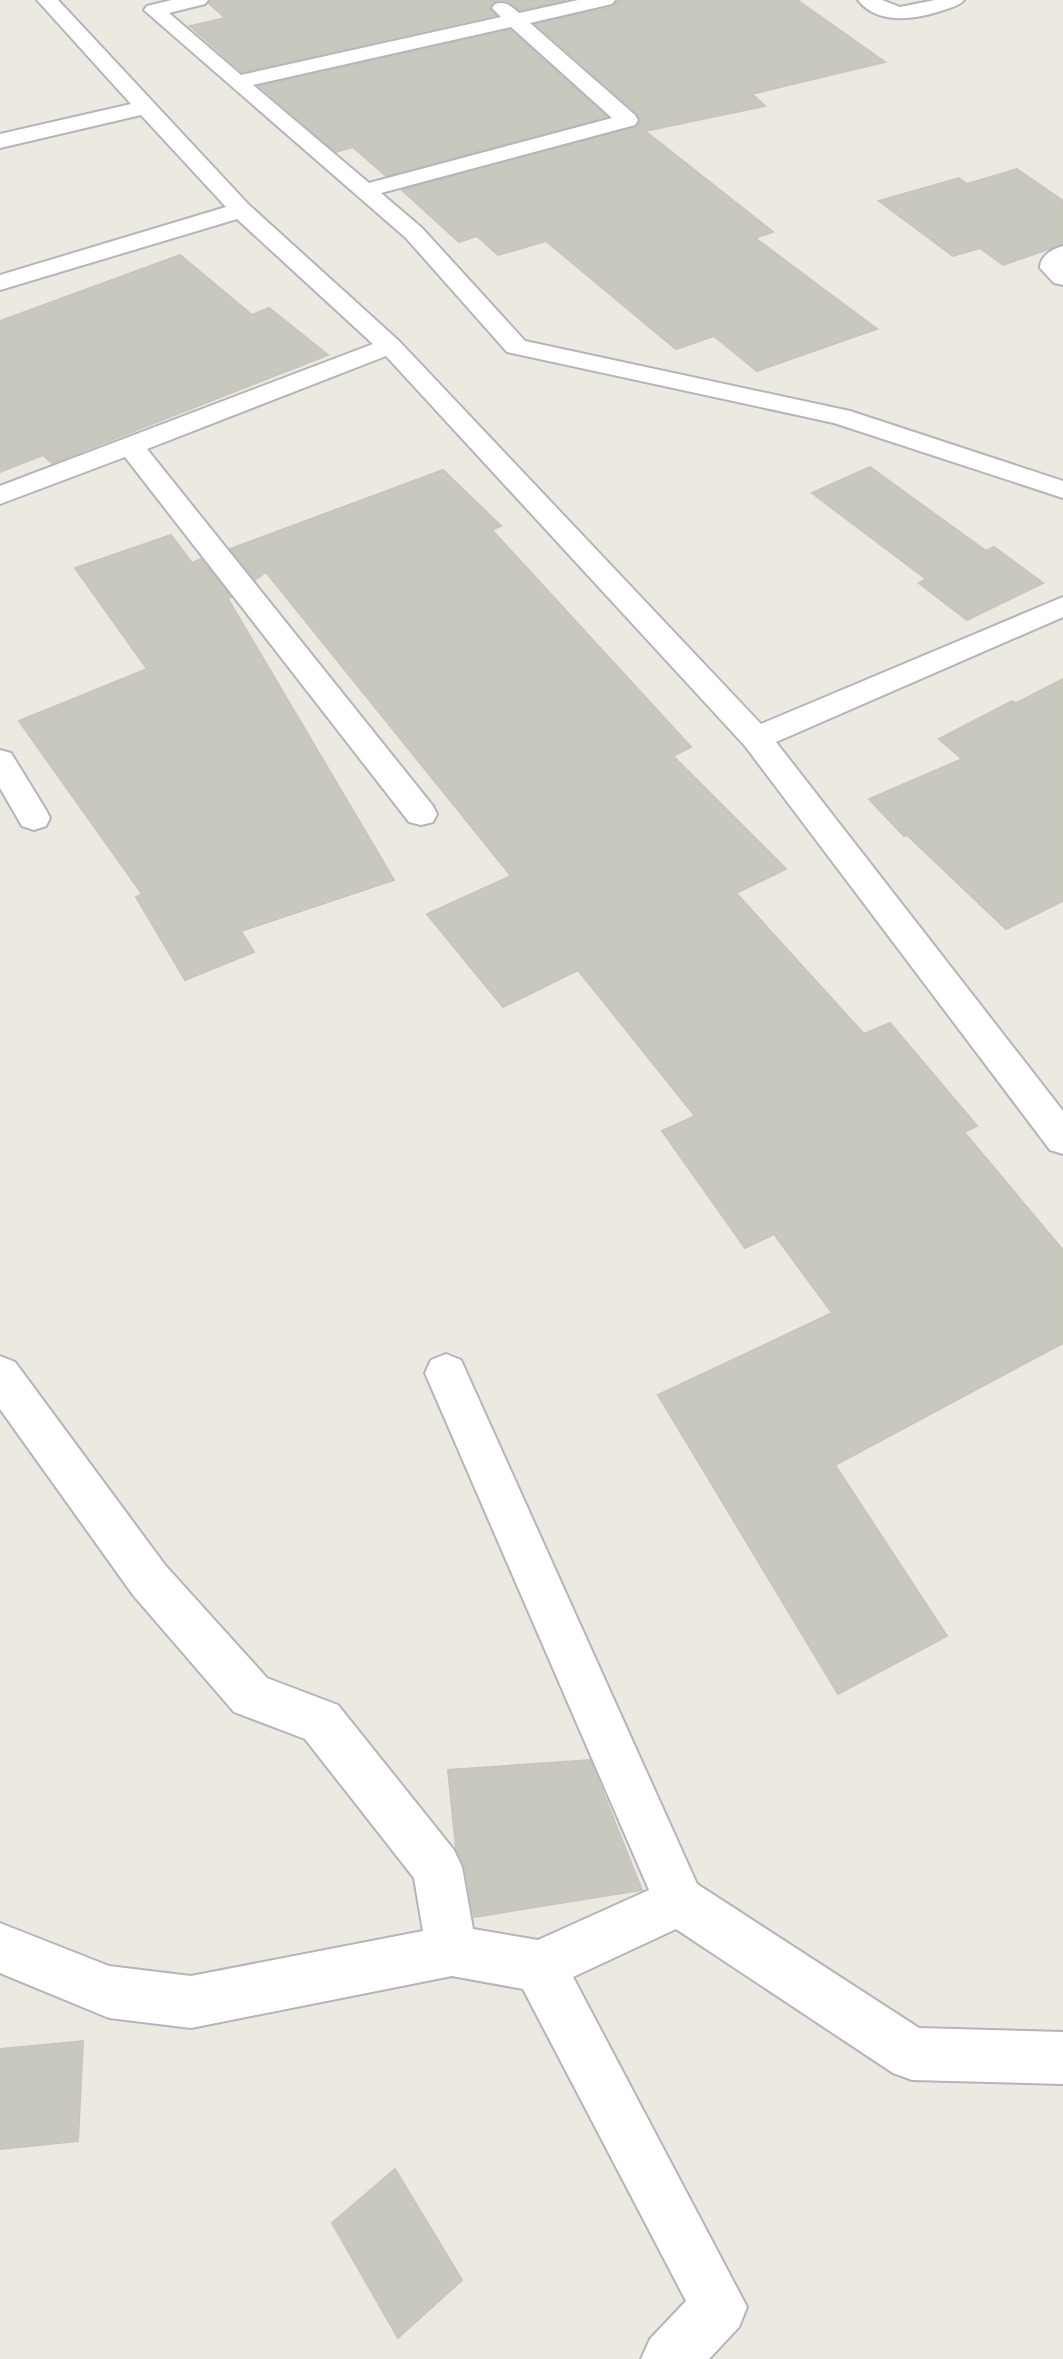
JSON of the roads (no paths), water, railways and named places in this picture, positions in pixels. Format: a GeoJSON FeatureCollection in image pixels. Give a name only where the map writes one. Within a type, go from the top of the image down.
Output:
{"type":"FeatureCollection","features":[{"type":"Feature","properties":{"kind":"street"},"geometry":{"type":"LineString","coordinates":[[47,0],[241,210],[390,346],[757,738],[1063,1139]]}},
{"type":"Feature","properties":{"kind":"street"},"geometry":{"type":"LineString","coordinates":[[198,0],[154,10],[414,233],[516,347],[841,417],[1063,490]]}},
{"type":"Feature","properties":{"kind":"street"},"geometry":{"type":"LineString","coordinates":[[364,191],[627,120],[517,19],[492,0]]}},
{"type":"Feature","properties":{"kind":"street"},"geometry":{"type":"LineString","coordinates":[[237,82],[604,0]]}},
{"type":"Feature","properties":{"kind":"street"},"geometry":{"type":"LineString","coordinates":[[867,0],[884,11],[906,14],[954,0]]}},
{"type":"Feature","properties":{"kind":"street"},"geometry":{"type":"LineString","coordinates":[[0,141],[146,107]]}},
{"type":"Feature","properties":{"kind":"street"},"geometry":{"type":"LineString","coordinates":[[0,283],[241,210]]}},
{"type":"Feature","properties":{"kind":"street"},"geometry":{"type":"LineString","coordinates":[[1063,253],[1052,262],[1052,268],[1063,278]]}},
{"type":"Feature","properties":{"kind":"street"},"geometry":{"type":"LineString","coordinates":[[0,496],[390,346]]}},
{"type":"Feature","properties":{"kind":"street"},"geometry":{"type":"LineString","coordinates":[[131,447],[421,814]]}},
{"type":"Feature","properties":{"kind":"street"},"geometry":{"type":"LineString","coordinates":[[757,738],[1063,606]]}},
{"type":"Feature","properties":{"kind":"street"},"geometry":{"type":"LineString","coordinates":[[0,761],[34,818]]}},
{"type":"Feature","properties":{"kind":"street"},"geometry":{"type":"LineString","coordinates":[[446,1373],[679,1902],[912,2054],[1063,2057]]}},
{"type":"Feature","properties":{"kind":"street"},"geometry":{"type":"LineString","coordinates":[[0,1375],[158,1591],[251,1695],[321,1723],[438,1867],[452,1951]]}},
{"type":"Feature","properties":{"kind":"street"},"geometry":{"type":"LineString","coordinates":[[0,1948],[108,1992],[191,2002],[452,1951],[539,1966],[679,1902]]}},
{"type":"Feature","properties":{"kind":"street"},"geometry":{"type":"LineString","coordinates":[[539,1966],[719,2307],[670,2359]]}}]}
